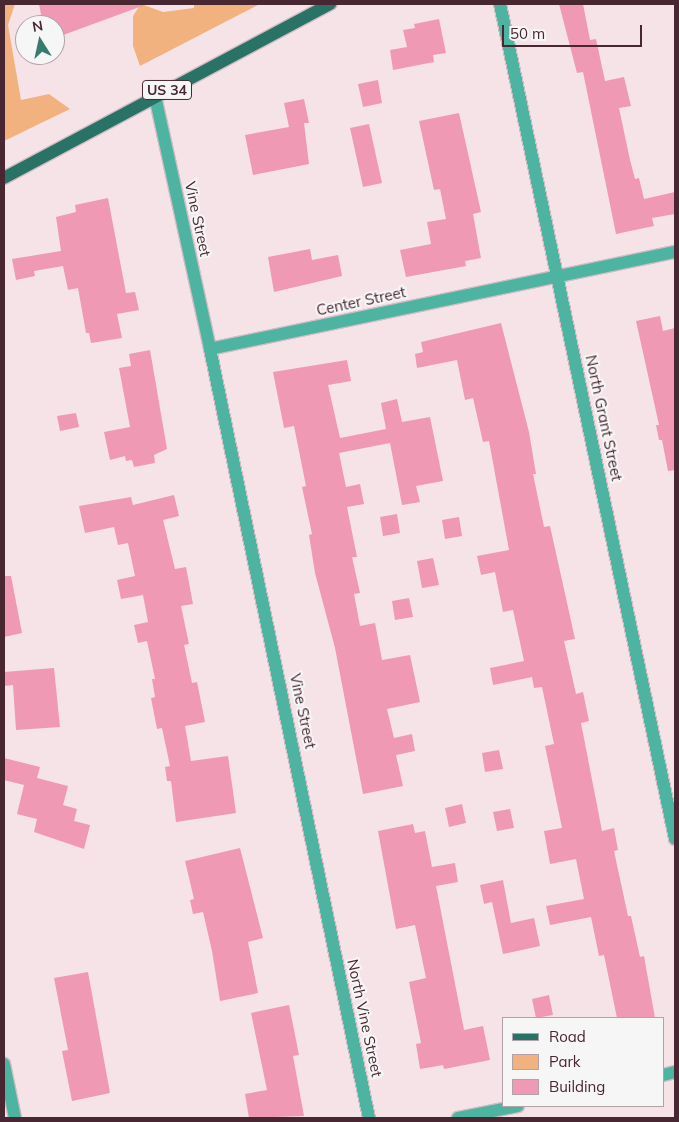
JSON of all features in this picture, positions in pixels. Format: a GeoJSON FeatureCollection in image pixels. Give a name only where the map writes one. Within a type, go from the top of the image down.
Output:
{"type":"FeatureCollection","features":[{"type":"Feature","properties":{"kind":"main road","name":"US 34"},"geometry":{"type":"LineString","coordinates":[[4,178],[330,4]]}},
{"type":"Feature","properties":{"kind":"street","name":"North Grant Street"},"geometry":{"type":"LineString","coordinates":[[500,4],[675,838]]}},
{"type":"Feature","properties":{"kind":"street","name":"Vine Street"},"geometry":{"type":"LineString","coordinates":[[155,96],[243,505],[329,924]]}},
{"type":"Feature","properties":{"kind":"street","name":"Center Street"},"geometry":{"type":"LineString","coordinates":[[210,349],[675,252]]}},
{"type":"Feature","properties":{"kind":"street","name":"North Vine Street"},"geometry":{"type":"LineString","coordinates":[[329,924],[369,1118]]}},
{"type":"Feature","properties":{"kind":"street"},"geometry":{"type":"LineString","coordinates":[[4,1064],[15,1118]]}},
{"type":"Feature","properties":{"kind":"street"},"geometry":{"type":"LineString","coordinates":[[458,1118],[513,1107]]}},
{"type":"Feature","properties":{"kind":"green space"},"geometry":{"type":"Polygon","coordinates":[[[4,4],[15,4],[8,25],[21,100],[49,94],[70,109],[4,141],[4,4]]]}},
{"type":"Feature","properties":{"kind":"green space"},"geometry":{"type":"Polygon","coordinates":[[[141,4],[163,12],[194,8],[194,4],[260,4],[140,66],[133,46],[133,16],[141,4]]]}},
{"type":"Feature","properties":{"kind":"building"},"geometry":{"type":"Polygon","coordinates":[[[39,4],[145,5],[65,34],[65,15],[41,15],[39,4]]]}},
{"type":"Feature","properties":{"kind":"building"},"geometry":{"type":"Polygon","coordinates":[[[559,4],[583,4],[590,40],[596,39],[605,81],[624,77],[631,106],[619,108],[635,179],[639,178],[644,199],[675,192],[675,214],[652,218],[654,226],[616,234],[583,72],[577,73],[559,4]]]}},
{"type":"Feature","properties":{"kind":"building"},"geometry":{"type":"Polygon","coordinates":[[[439,19],[446,53],[433,55],[434,62],[393,70],[390,50],[407,47],[403,30],[415,28],[414,24],[439,19]]]}},
{"type":"Feature","properties":{"kind":"building"},"geometry":{"type":"Polygon","coordinates":[[[378,80],[382,103],[363,107],[358,84],[378,80]]]}},
{"type":"Feature","properties":{"kind":"building"},"geometry":{"type":"Polygon","coordinates":[[[304,99],[309,123],[304,123],[309,164],[253,175],[245,135],[289,127],[284,103],[304,99]]]}},
{"type":"Feature","properties":{"kind":"building"},"geometry":{"type":"Polygon","coordinates":[[[459,113],[481,212],[473,214],[481,258],[465,261],[466,266],[406,277],[400,250],[431,244],[427,222],[446,219],[440,189],[434,190],[419,121],[459,113]]]}},
{"type":"Feature","properties":{"kind":"building"},"geometry":{"type":"Polygon","coordinates":[[[369,124],[382,183],[363,187],[350,128],[369,124]]]}},
{"type":"Feature","properties":{"kind":"building"},"geometry":{"type":"Polygon","coordinates":[[[108,198],[126,293],[135,292],[139,310],[117,314],[122,338],[91,343],[89,333],[86,333],[78,288],[68,290],[63,266],[34,271],[35,276],[16,280],[12,259],[61,251],[56,217],[76,212],[75,205],[108,198]]]}},
{"type":"Feature","properties":{"kind":"building"},"geometry":{"type":"Polygon","coordinates":[[[310,249],[312,260],[338,255],[342,276],[274,292],[268,257],[310,249]]]}},
{"type":"Feature","properties":{"kind":"building"},"geometry":{"type":"Polygon","coordinates":[[[660,316],[663,331],[675,328],[675,470],[668,471],[662,440],[659,440],[656,425],[659,425],[636,321],[660,316]]]}},
{"type":"Feature","properties":{"kind":"building"},"geometry":{"type":"Polygon","coordinates":[[[501,323],[529,432],[536,474],[533,474],[544,527],[550,526],[575,639],[564,641],[576,694],[583,692],[589,721],[581,723],[602,831],[614,828],[618,850],[614,851],[628,916],[631,916],[640,957],[644,956],[655,1017],[617,1017],[604,955],[599,956],[591,917],[550,925],[546,906],[584,899],[576,859],[550,864],[544,831],[562,828],[545,746],[554,744],[542,687],[534,688],[532,677],[493,685],[490,668],[524,661],[513,610],[503,612],[495,572],[481,575],[477,556],[509,550],[489,441],[483,442],[473,398],[465,400],[457,360],[417,368],[415,354],[423,352],[421,342],[501,323]]]}},
{"type":"Feature","properties":{"kind":"building"},"geometry":{"type":"Polygon","coordinates":[[[150,350],[167,449],[154,455],[155,463],[134,467],[132,460],[126,461],[125,456],[110,460],[104,432],[130,427],[119,368],[131,366],[129,354],[150,350]]]}},
{"type":"Feature","properties":{"kind":"building"},"geometry":{"type":"Polygon","coordinates":[[[347,360],[351,381],[328,385],[340,438],[386,429],[381,403],[397,399],[402,422],[430,417],[443,481],[416,486],[420,502],[402,505],[390,443],[339,453],[346,487],[360,484],[364,504],[347,507],[357,557],[352,557],[360,593],[354,594],[360,626],[375,623],[382,660],[410,655],[420,702],[387,709],[394,738],[412,734],[415,751],[396,755],[403,786],[363,794],[335,648],[315,573],[309,535],[312,534],[302,487],[306,486],[294,426],[284,428],[273,372],[347,360]]]}},
{"type":"Feature","properties":{"kind":"building"},"geometry":{"type":"Polygon","coordinates":[[[76,413],[79,427],[60,431],[57,416],[76,413]]]}},
{"type":"Feature","properties":{"kind":"building"},"geometry":{"type":"Polygon","coordinates":[[[174,495],[179,516],[163,520],[175,569],[186,567],[193,604],[181,606],[189,644],[184,645],[192,683],[197,682],[205,722],[185,726],[191,761],[228,756],[236,813],[176,822],[171,781],[167,781],[165,767],[170,766],[162,728],[157,729],[151,698],[155,697],[152,679],[155,679],[147,641],[138,643],[134,625],[148,622],[143,595],[121,599],[117,580],[135,576],[128,543],[118,545],[114,527],[85,533],[79,506],[131,497],[133,505],[174,495]]]}},
{"type":"Feature","properties":{"kind":"building"},"geometry":{"type":"Polygon","coordinates":[[[397,514],[400,533],[383,536],[380,517],[397,514]]]}},
{"type":"Feature","properties":{"kind":"building"},"geometry":{"type":"Polygon","coordinates":[[[459,517],[462,536],[445,539],[442,520],[459,517]]]}},
{"type":"Feature","properties":{"kind":"building"},"geometry":{"type":"Polygon","coordinates":[[[433,558],[439,585],[422,588],[417,561],[433,558]]]}},
{"type":"Feature","properties":{"kind":"building"},"geometry":{"type":"Polygon","coordinates":[[[4,576],[11,576],[22,633],[4,637],[4,576]]]}},
{"type":"Feature","properties":{"kind":"building"},"geometry":{"type":"Polygon","coordinates":[[[409,598],[413,617],[395,620],[392,601],[409,598]]]}},
{"type":"Feature","properties":{"kind":"building"},"geometry":{"type":"Polygon","coordinates":[[[54,668],[60,727],[16,730],[13,685],[4,686],[4,672],[54,668]]]}},
{"type":"Feature","properties":{"kind":"building"},"geometry":{"type":"Polygon","coordinates":[[[499,750],[503,769],[485,772],[482,753],[499,750]]]}},
{"type":"Feature","properties":{"kind":"building"},"geometry":{"type":"Polygon","coordinates":[[[4,758],[40,767],[37,778],[68,786],[63,805],[77,809],[74,821],[90,825],[84,849],[34,832],[37,819],[17,814],[24,785],[4,780],[4,758]]]}},
{"type":"Feature","properties":{"kind":"building"},"geometry":{"type":"Polygon","coordinates":[[[462,804],[466,823],[449,827],[445,808],[462,804]]]}},
{"type":"Feature","properties":{"kind":"building"},"geometry":{"type":"Polygon","coordinates":[[[510,809],[514,828],[497,831],[493,812],[510,809]]]}},
{"type":"Feature","properties":{"kind":"building"},"geometry":{"type":"Polygon","coordinates":[[[413,824],[415,833],[425,831],[432,867],[455,863],[458,882],[436,886],[464,1030],[483,1026],[490,1060],[444,1069],[443,1065],[420,1069],[416,1044],[421,1043],[409,982],[426,978],[415,925],[396,929],[378,831],[413,824]]]}},
{"type":"Feature","properties":{"kind":"building"},"geometry":{"type":"Polygon","coordinates":[[[240,848],[263,938],[248,942],[258,993],[220,1001],[212,951],[203,912],[193,914],[190,900],[194,899],[185,861],[240,848]]]}},
{"type":"Feature","properties":{"kind":"building"},"geometry":{"type":"Polygon","coordinates":[[[503,880],[511,923],[534,918],[540,946],[503,954],[492,902],[484,904],[480,885],[503,880]]]}},
{"type":"Feature","properties":{"kind":"building"},"geometry":{"type":"Polygon","coordinates":[[[88,972],[110,1093],[72,1101],[62,1051],[68,1050],[54,978],[88,972]]]}},
{"type":"Feature","properties":{"kind":"building"},"geometry":{"type":"Polygon","coordinates":[[[549,995],[553,1015],[536,1017],[532,999],[549,995]]]}},
{"type":"Feature","properties":{"kind":"building"},"geometry":{"type":"Polygon","coordinates":[[[289,1005],[299,1055],[293,1056],[304,1116],[249,1118],[245,1094],[267,1090],[251,1013],[289,1005]]]}}]}
